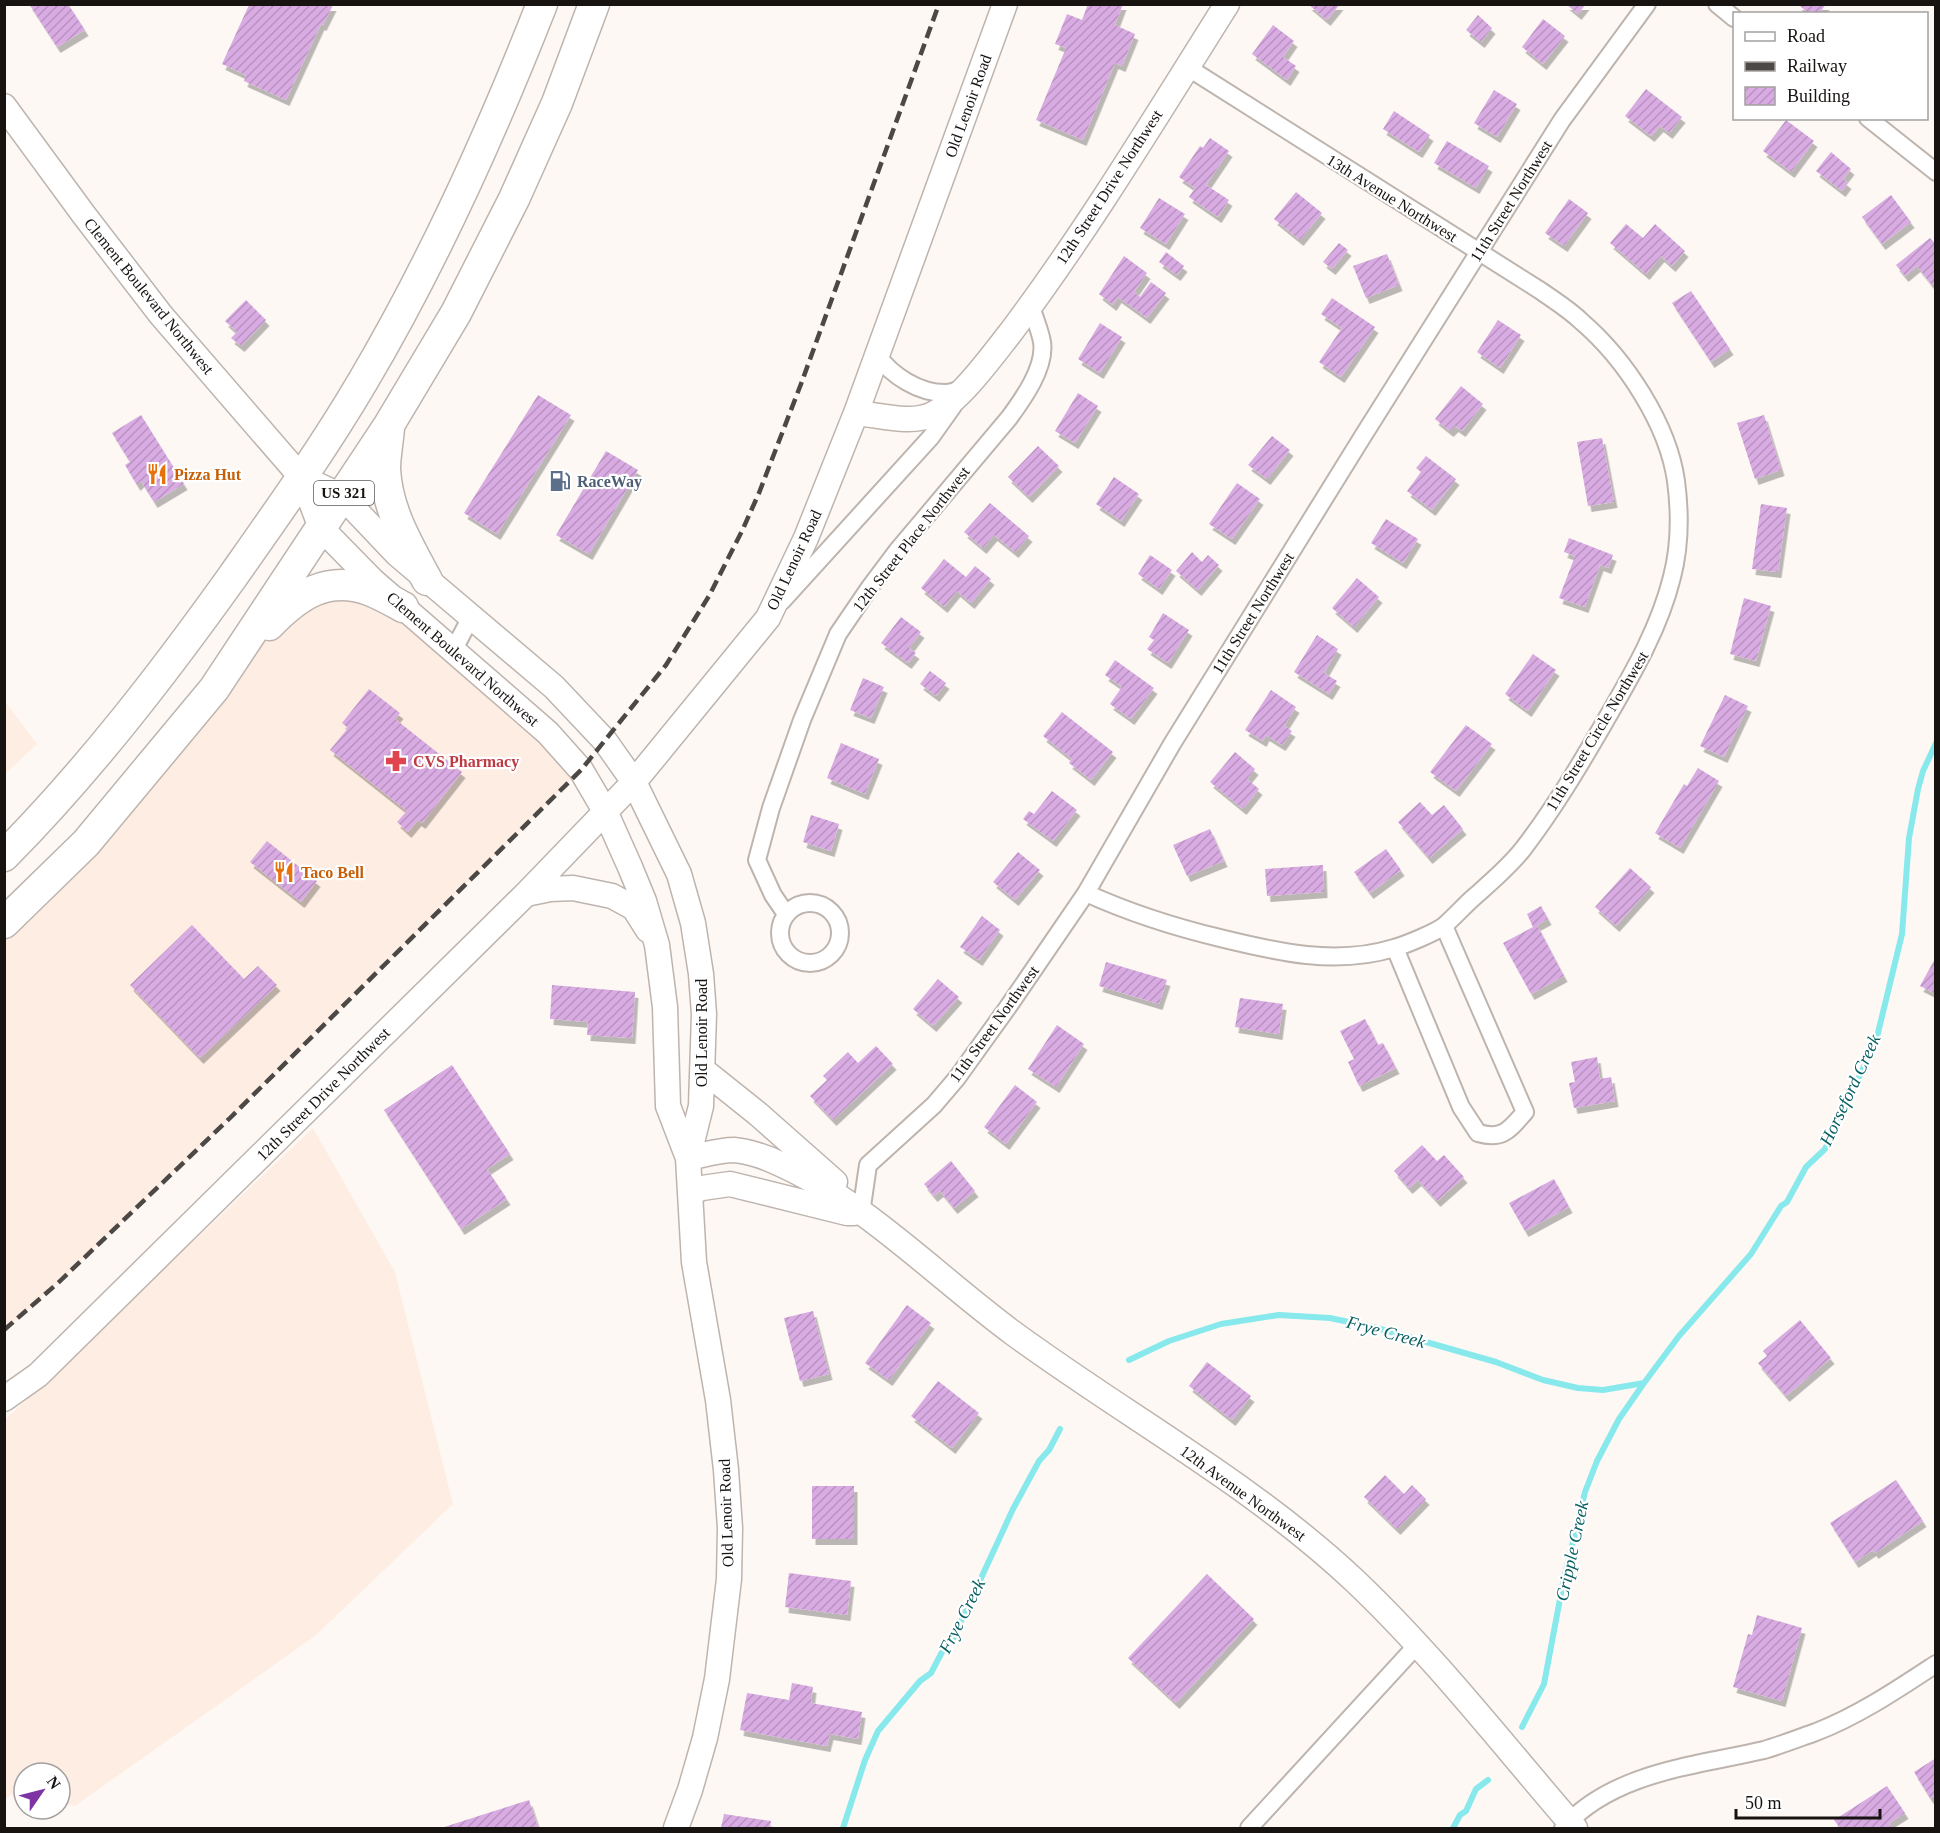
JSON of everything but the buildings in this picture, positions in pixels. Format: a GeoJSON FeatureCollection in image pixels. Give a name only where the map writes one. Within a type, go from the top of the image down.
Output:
{"type":"FeatureCollection","features":[{"type":"Feature","properties":{"kind":"highway","name":"US 321"},"geometry":{"type":"LineString","coordinates":[[4,856],[54,805],[174,658],[302,478],[363,382],[418,283],[468,181],[513,79],[542,4]]}},
{"type":"Feature","properties":{"kind":"highway","name":"US 321"},"geometry":{"type":"LineString","coordinates":[[4,923],[86,843],[214,689],[389,425],[456,313],[514,199],[556,103],[594,4]]}},
{"type":"Feature","properties":{"kind":"highway"},"geometry":{"type":"LineString","coordinates":[[389,425],[385,469],[391,507],[406,542],[427,580]]}},
{"type":"Feature","properties":{"kind":"highway"},"geometry":{"type":"LineString","coordinates":[[230,665],[287,607],[312,590],[341,584],[369,590],[403,607]]}},
{"type":"Feature","properties":{"kind":"main road","name":"Old Lenoir Road"},"geometry":{"type":"LineString","coordinates":[[676,1828],[705,1738],[717,1679],[729,1569],[730,1528],[718,1400],[694,1262],[688,1158],[701,1106],[703,1004],[701,974],[693,923],[679,874],[634,782],[768,618],[806,538],[856,413],[1005,4]]}},
{"type":"Feature","properties":{"kind":"main road","name":"12th Street Drive Northwest"},"geometry":{"type":"LineString","coordinates":[[978,373],[1030,306],[1227,4]]}},
{"type":"Feature","properties":{"kind":"main road","name":"Clement Boulevard Northwest"},"geometry":{"type":"LineString","coordinates":[[4,106],[161,315],[201,364],[302,478],[321,528],[372,580],[548,733],[580,770],[605,811]]}},
{"type":"Feature","properties":{"kind":"main road"},"geometry":{"type":"LineString","coordinates":[[856,413],[908,419],[923,418],[936,413],[948,404],[978,373]]}},
{"type":"Feature","properties":{"kind":"main road","name":"Clement Boulevard Northwest"},"geometry":{"type":"LineString","coordinates":[[302,478],[342,496],[397,554],[554,687],[605,741],[634,782]]}},
{"type":"Feature","properties":{"kind":"main road","name":"12th Street Drive Northwest"},"geometry":{"type":"LineString","coordinates":[[4,1399],[47,1366],[526,894],[634,782]]}},
{"type":"Feature","properties":{"kind":"main road","name":"Old Lenoir Road"},"geometry":{"type":"LineString","coordinates":[[605,811],[644,901],[657,945],[665,1007],[668,1106],[688,1158]]}},
{"type":"Feature","properties":{"kind":"main road"},"geometry":{"type":"LineString","coordinates":[[526,894],[550,889],[573,888],[612,896],[634,908],[657,945]]}},
{"type":"Feature","properties":{"kind":"main road","name":"12th Avenue Northwest"},"geometry":{"type":"LineString","coordinates":[[702,1070],[828,1174],[861,1213]]}},
{"type":"Feature","properties":{"kind":"main road","name":"12th Avenue Northwest"},"geometry":{"type":"LineString","coordinates":[[688,1158],[734,1150],[774,1161],[820,1183],[1012,1332],[1199,1459],[1303,1536],[1352,1579],[1417,1645],[1569,1826]]}},
{"type":"Feature","properties":{"kind":"main road"},"geometry":{"type":"LineString","coordinates":[[690,1193],[702,1188],[730,1184],[847,1213],[861,1213]]}},
{"type":"Feature","properties":{"kind":"street","name":"11th Street Northwest"},"geometry":{"type":"LineString","coordinates":[[861,1213],[868,1165],[934,1105],[957,1078],[1086,893],[1172,744],[1562,120],[1647,4]]}},
{"type":"Feature","properties":{"kind":"street"},"geometry":{"type":"LineString","coordinates":[[1717,4],[1733,17]]}},
{"type":"Feature","properties":{"kind":"street","name":"13th Avenue Northwest"},"geometry":{"type":"LineString","coordinates":[[1187,67],[1541,291],[1582,321],[1612,351],[1657,422],[1676,478],[1676,488]]}},
{"type":"Feature","properties":{"kind":"street"},"geometry":{"type":"LineString","coordinates":[[1870,120],[1935,172]]}},
{"type":"Feature","properties":{"kind":"street","name":"12th Street Place Northwest"},"geometry":{"type":"LineString","coordinates":[[786,914],[773,895],[757,860],[771,808],[816,682],[838,634],[870,587],[1028,392],[1039,366],[1042,344],[1030,306]]}},
{"type":"Feature","properties":{"kind":"street"},"geometry":{"type":"LineString","coordinates":[[877,355],[913,386],[929,392],[948,393],[964,387],[978,373]]}},
{"type":"Feature","properties":{"kind":"street","name":"12th Street Drive Northwest"},"geometry":{"type":"LineString","coordinates":[[768,618],[931,438],[978,373]]}},
{"type":"Feature","properties":{"kind":"street","name":"11th Street Circle Northwest"},"geometry":{"type":"LineString","coordinates":[[1086,893],[1116,907],[1161,923],[1275,952],[1329,957],[1372,953],[1395,948],[1444,926],[1521,851],[1562,795],[1651,639],[1672,577],[1678,514],[1676,488]]}},
{"type":"Feature","properties":{"kind":"street"},"geometry":{"type":"LineString","coordinates":[[453,651],[471,616]]}},
{"type":"Feature","properties":{"kind":"street"},"geometry":{"type":"LineString","coordinates":[[1395,948],[1461,1107],[1478,1133],[1491,1137],[1505,1133],[1525,1112],[1444,926]]}},
{"type":"Feature","properties":{"kind":"street"},"geometry":{"type":"LineString","coordinates":[[1249,1828],[1417,1645]]}},
{"type":"Feature","properties":{"kind":"street"},"geometry":{"type":"LineString","coordinates":[[1569,1826],[1589,1805],[1608,1793],[1635,1781],[1767,1749],[1818,1731],[1900,1687],[1935,1664]]}},
{"type":"Feature","properties":{"kind":"shaded area"},"geometry":{"type":"Polygon","coordinates":[[[369,590],[581,770],[230,1118],[59,1282],[5,1330],[5,923],[287,607],[369,590]]]}},
{"type":"Feature","properties":{"kind":"shaded area"},"geometry":{"type":"Polygon","coordinates":[[[4,700],[37,744],[5,774],[4,774],[4,700]]]}},
{"type":"Feature","properties":{"kind":"shaded area"},"geometry":{"type":"Polygon","coordinates":[[[313,1128],[395,1272],[453,1504],[315,1636],[75,1806],[72,1805],[72,1761],[12,1761],[12,1795],[5,1799],[5,1420],[313,1128]]]}},
{"type":"Feature","properties":{"kind":"waterway","name":"Horseford Creek"},"geometry":{"type":"LineString","coordinates":[[1522,1727],[1544,1684],[1563,1583],[1585,1492],[1597,1461],[1619,1419],[1644,1383],[1679,1336],[1751,1254],[1781,1206],[1787,1202],[1806,1167],[1825,1149],[1876,1041],[1902,934],[1909,838],[1918,789],[1923,771],[1936,743]]}},
{"type":"Feature","properties":{"kind":"waterway","name":"Frye Creek"},"geometry":{"type":"LineString","coordinates":[[1129,1360],[1169,1341],[1221,1324],[1279,1315],[1330,1318],[1377,1328],[1496,1362],[1543,1380],[1578,1388],[1603,1390],[1644,1383]]}},
{"type":"Feature","properties":{"kind":"waterway","name":"Frye Creek"},"geometry":{"type":"LineString","coordinates":[[843,1828],[865,1760],[878,1731],[920,1681],[931,1673],[942,1652],[952,1641],[1013,1509],[1039,1461],[1049,1450],[1060,1429]]}},
{"type":"Feature","properties":{"kind":"waterway","name":"Cripple Creek"},"geometry":{"type":"LineString","coordinates":[[1453,1828],[1460,1815],[1466,1811],[1476,1789],[1488,1780]]}},
{"type":"Feature","properties":{"kind":"railway"},"geometry":{"type":"LineString","coordinates":[[4,1330],[59,1282],[230,1118],[581,770],[666,665],[709,596],[759,493],[939,4]]}},
{"type":"Feature","properties":{"kind":"place","name":"Pizza Hut"},"geometry":{"type":"Point","coordinates":[157,474]}},
{"type":"Feature","properties":{"kind":"place","name":"RaceWay"},"geometry":{"type":"Point","coordinates":[560,481]}},
{"type":"Feature","properties":{"kind":"place","name":"CVS Pharmacy"},"geometry":{"type":"Point","coordinates":[396,761]}},
{"type":"Feature","properties":{"kind":"place","name":"Taco Bell"},"geometry":{"type":"Point","coordinates":[284,872]}}]}
